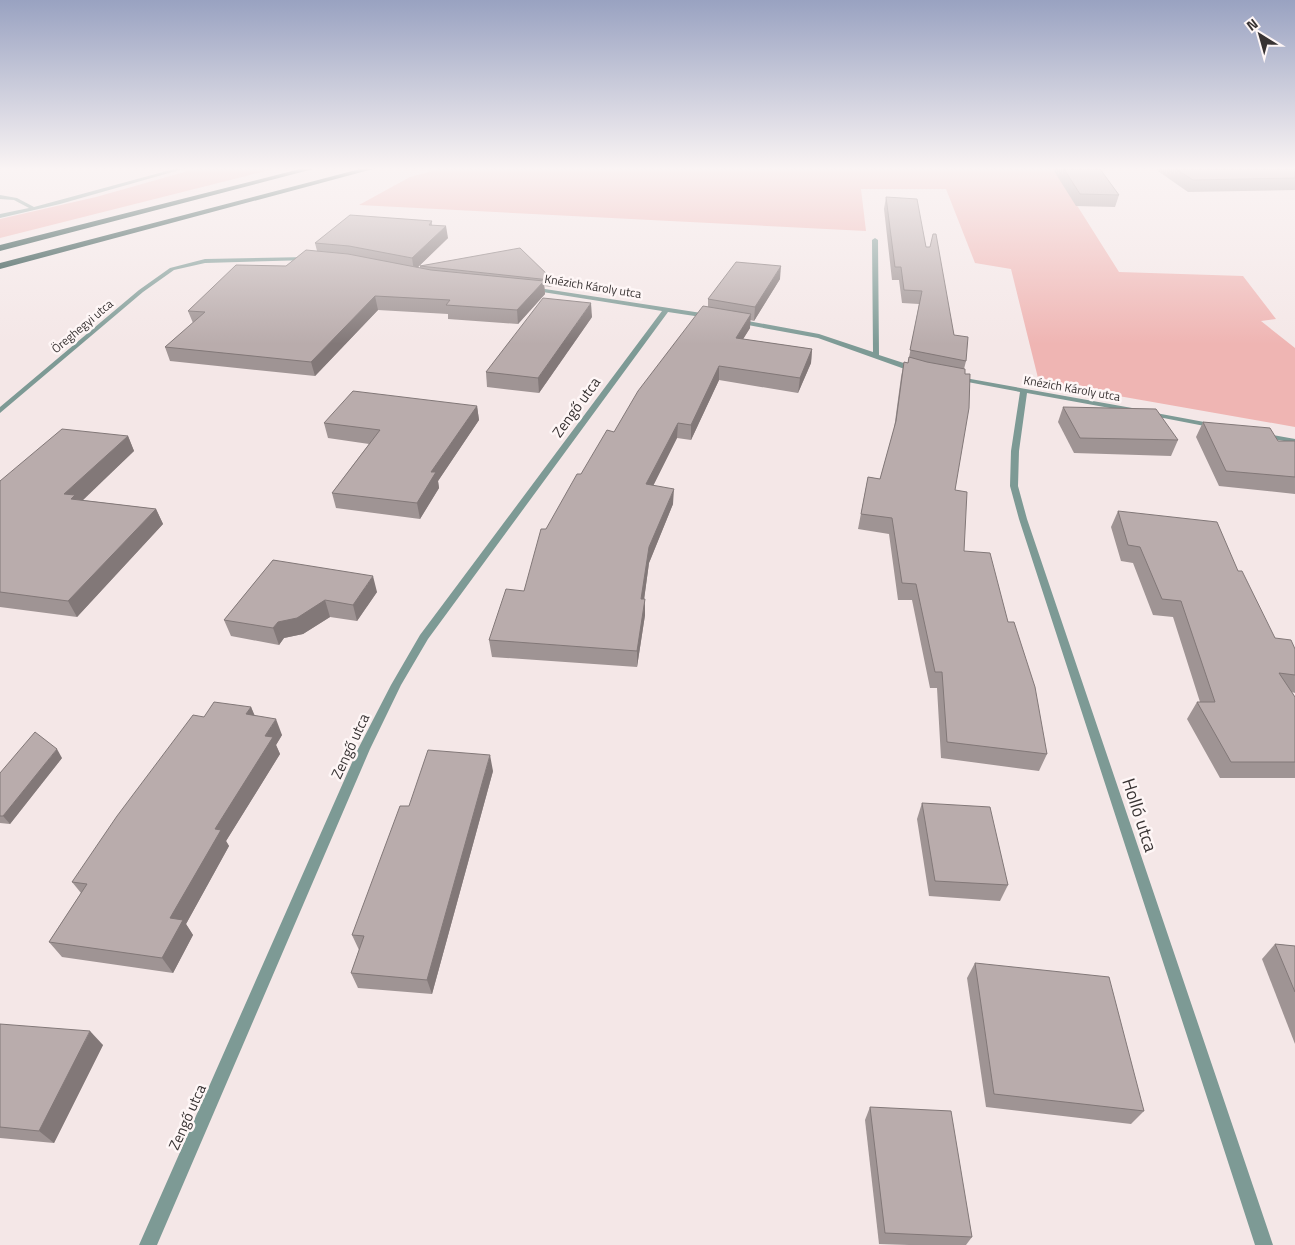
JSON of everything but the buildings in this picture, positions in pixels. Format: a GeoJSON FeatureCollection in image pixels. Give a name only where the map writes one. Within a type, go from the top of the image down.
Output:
{"type":"FeatureCollection","features":[{"type":"Feature","properties":{"kind":"highway"},"geometry":{"type":"LineString","coordinates":[[0,248],[82,227]]}},
{"type":"Feature","properties":{"kind":"highway"},"geometry":{"type":"LineString","coordinates":[[0,266],[148,227]]}},
{"type":"Feature","properties":{"kind":"street"},"geometry":{"type":"LineString","coordinates":[[875,240],[876,355]]}},
{"type":"Feature","properties":{"kind":"street","name":"Öreghegyi utca"},"geometry":{"type":"LineString","coordinates":[[0,411],[163,274],[184,265],[219,260],[318,260]]}},
{"type":"Feature","properties":{"kind":"street","name":"Knézich Károly utca"},"geometry":{"type":"LineString","coordinates":[[520,288],[571,294],[714,317]]}},
{"type":"Feature","properties":{"kind":"street","name":"Zengő utca"},"geometry":{"type":"LineString","coordinates":[[148,1245],[364,749],[396,684],[424,636],[666,309]]}},
{"type":"Feature","properties":{"kind":"street"},"geometry":{"type":"LineString","coordinates":[[734,320],[820,336],[927,373]]}},
{"type":"Feature","properties":{"kind":"street","name":"Knézich Károly utca"},"geometry":{"type":"LineString","coordinates":[[946,376],[1227,428]]}},
{"type":"Feature","properties":{"kind":"street","name":"Holló utca"},"geometry":{"type":"LineString","coordinates":[[1024,390],[1015,451],[1014,486],[1023,519],[1264,1245]]}},
{"type":"Feature","properties":{"kind":"street"},"geometry":{"type":"LineString","coordinates":[[1256,433],[1295,441]]}},
{"type":"Feature","properties":{"kind":"shaded area"},"geometry":{"type":"Polygon","coordinates":[[[0,227],[43,227],[0,238],[0,227]]]}},
{"type":"Feature","properties":{"kind":"shaded area"},"geometry":{"type":"Polygon","coordinates":[[[790,227],[866,227],[866,231],[790,227]]]}},
{"type":"Feature","properties":{"kind":"shaded area"},"geometry":{"type":"Polygon","coordinates":[[[961,227],[1091,227],[1119,272],[1243,276],[1276,319],[1261,321],[1295,348],[1295,427],[1039,382],[1011,269],[975,263],[961,227]]]}}]}
